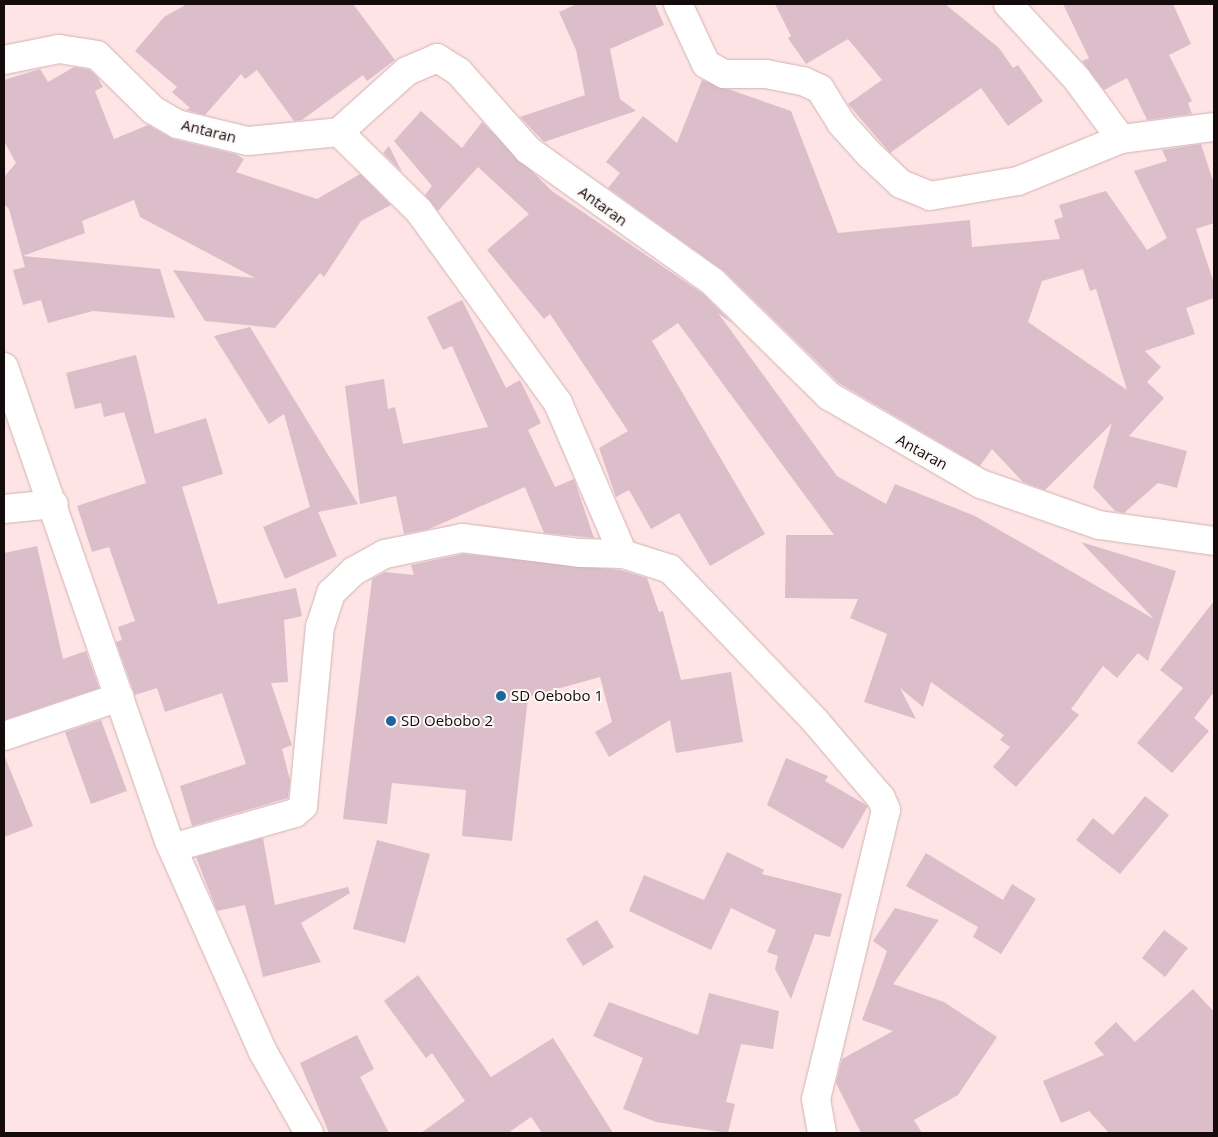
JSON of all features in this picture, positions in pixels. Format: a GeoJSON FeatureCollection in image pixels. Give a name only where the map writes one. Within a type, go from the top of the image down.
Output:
{"type":"FeatureCollection","features":[{"type":"Feature","properties":{"kind":"street"},"geometry":{"type":"LineString","coordinates":[[678,4],[706,64],[724,74],[766,74],[803,81],[820,89],[841,123],[868,154],[901,184],[930,196],[1018,181],[1121,139],[1214,127]]}},
{"type":"Feature","properties":{"kind":"street"},"geometry":{"type":"LineString","coordinates":[[1021,7],[1121,139]]}},
{"type":"Feature","properties":{"kind":"street","name":"Antaran"},"geometry":{"type":"LineString","coordinates":[[4,60],[58,49],[97,55],[153,110],[177,124],[248,141],[339,132],[407,71],[437,58],[459,72],[528,150],[713,282],[829,396],[981,484],[1099,525],[1214,541]]}},
{"type":"Feature","properties":{"kind":"street"},"geometry":{"type":"LineString","coordinates":[[339,132],[420,211],[558,403],[623,554]]}},
{"type":"Feature","properties":{"kind":"street"},"geometry":{"type":"LineString","coordinates":[[4,367],[54,504],[172,848],[263,1052],[309,1133]]}},
{"type":"Feature","properties":{"kind":"street"},"geometry":{"type":"LineString","coordinates":[[4,509],[54,504]]}},
{"type":"Feature","properties":{"kind":"street"},"geometry":{"type":"LineString","coordinates":[[172,848],[296,813],[303,806],[320,627],[331,593],[354,571],[385,554],[462,538],[581,553],[623,554],[670,569],[703,600],[816,722],[881,798],[886,810],[817,1090],[816,1118],[822,1133]]}},
{"type":"Feature","properties":{"kind":"street"},"geometry":{"type":"LineString","coordinates":[[4,736],[120,697]]}},
{"type":"Feature","properties":{"kind":"building"},"geometry":{"type":"Polygon","coordinates":[[[187,4],[353,4],[395,60],[367,81],[363,75],[302,120],[294,121],[257,70],[245,79],[241,74],[205,115],[186,110],[190,108],[172,92],[177,87],[135,51],[164,17],[187,4]]]}},
{"type":"Feature","properties":{"kind":"building"},"geometry":{"type":"Polygon","coordinates":[[[577,4],[655,4],[664,25],[610,49],[620,99],[636,111],[544,142],[520,117],[585,95],[576,50],[559,12],[577,4]]]}},
{"type":"Feature","properties":{"kind":"building"},"geometry":{"type":"Polygon","coordinates":[[[775,4],[945,4],[999,48],[1013,68],[1018,65],[1043,101],[1008,126],[981,88],[890,153],[848,104],[882,80],[848,39],[806,64],[788,38],[791,36],[775,4]]]}},
{"type":"Feature","properties":{"kind":"building"},"geometry":{"type":"Polygon","coordinates":[[[1063,4],[1173,4],[1191,44],[1169,55],[1192,101],[1188,103],[1192,114],[1147,120],[1127,78],[1104,90],[1082,61],[1089,58],[1063,4]]]}},
{"type":"Feature","properties":{"kind":"building"},"geometry":{"type":"Polygon","coordinates":[[[74,67],[90,70],[103,87],[95,91],[114,139],[148,125],[173,139],[235,154],[244,159],[236,172],[317,199],[360,174],[391,205],[361,221],[324,277],[320,273],[275,328],[205,321],[173,270],[255,278],[140,217],[134,200],[82,221],[85,233],[23,256],[160,269],[175,318],[93,311],[48,323],[41,300],[23,305],[13,270],[25,267],[9,209],[4,204],[4,177],[16,163],[4,141],[4,80],[40,69],[48,82],[74,67]]]}},
{"type":"Feature","properties":{"kind":"building"},"geometry":{"type":"Polygon","coordinates":[[[702,80],[791,111],[838,233],[970,220],[972,247],[1060,239],[1054,220],[1063,217],[1059,205],[1106,191],[1147,250],[1167,238],[1134,171],[1167,161],[1162,150],[1201,144],[1214,184],[1214,223],[1196,229],[1214,283],[1214,298],[1186,308],[1195,334],[1145,351],[1161,367],[1147,382],[1164,398],[1129,436],[1187,451],[1177,488],[1158,483],[1124,513],[1115,511],[1093,487],[1112,423],[1045,490],[1023,482],[992,449],[980,466],[839,383],[724,271],[608,188],[620,173],[606,162],[643,116],[677,143],[702,80]],[[1083,269],[1042,281],[1028,322],[1127,390],[1096,289],[1090,291],[1083,269]]]}},
{"type":"Feature","properties":{"kind":"building"},"geometry":{"type":"Polygon","coordinates":[[[421,111],[462,148],[482,122],[552,191],[703,294],[733,324],[718,313],[837,476],[886,504],[895,484],[975,516],[1154,619],[1081,542],[1176,571],[1148,661],[1138,653],[1117,678],[1103,666],[1071,709],[1079,715],[1016,787],[993,767],[1010,747],[1000,740],[1004,735],[931,682],[923,707],[900,688],[916,719],[864,702],[887,634],[850,618],[858,599],[785,598],[786,535],[834,535],[678,323],[652,341],[765,534],[710,566],[679,513],[651,529],[629,490],[616,497],[599,448],[628,431],[550,314],[544,319],[487,250],[529,214],[478,167],[438,211],[425,195],[432,186],[394,141],[421,111]]]}},
{"type":"Feature","properties":{"kind":"building"},"geometry":{"type":"Polygon","coordinates":[[[389,146],[402,172],[383,153],[389,146]]]}},
{"type":"Feature","properties":{"kind":"building"},"geometry":{"type":"Polygon","coordinates":[[[462,300],[506,388],[520,380],[541,423],[528,430],[555,487],[574,479],[594,538],[544,533],[525,487],[429,529],[404,534],[396,496],[360,504],[345,386],[384,379],[388,409],[395,407],[403,444],[488,427],[452,346],[443,350],[427,317],[462,300]]]}},
{"type":"Feature","properties":{"kind":"building"},"geometry":{"type":"Polygon","coordinates":[[[250,327],[358,504],[318,512],[337,556],[285,579],[263,527],[310,507],[284,414],[269,424],[214,336],[250,327]]]}},
{"type":"Feature","properties":{"kind":"building"},"geometry":{"type":"Polygon","coordinates":[[[136,355],[155,434],[206,418],[223,474],[182,487],[218,604],[296,588],[302,616],[284,620],[288,682],[271,683],[292,745],[282,749],[290,780],[288,798],[192,826],[180,786],[246,764],[222,693],[165,712],[157,688],[135,695],[116,642],[122,640],[118,627],[135,621],[109,547],[92,552],[77,506],[146,483],[124,412],[104,417],[101,403],[75,409],[66,373],[136,355]]]}},
{"type":"Feature","properties":{"kind":"building"},"geometry":{"type":"Polygon","coordinates":[[[37,546],[63,659],[86,651],[99,688],[4,720],[4,553],[37,546]]]}},
{"type":"Feature","properties":{"kind":"building"},"geometry":{"type":"Polygon","coordinates":[[[463,554],[620,570],[647,578],[659,612],[663,611],[681,680],[731,672],[743,742],[676,753],[670,720],[609,757],[595,732],[612,722],[600,677],[528,697],[512,841],[462,836],[466,790],[392,783],[387,824],[343,819],[372,579],[385,572],[414,575],[411,565],[463,554]]]}},
{"type":"Feature","properties":{"kind":"building"},"geometry":{"type":"Polygon","coordinates":[[[1214,601],[1214,692],[1194,718],[1209,731],[1172,773],[1137,743],[1183,688],[1160,670],[1214,601]]]}},
{"type":"Feature","properties":{"kind":"building"},"geometry":{"type":"Polygon","coordinates":[[[101,720],[127,791],[91,804],[65,732],[101,720]]]}},
{"type":"Feature","properties":{"kind":"building"},"geometry":{"type":"Polygon","coordinates":[[[4,755],[33,826],[4,837],[4,755]]]}},
{"type":"Feature","properties":{"kind":"building"},"geometry":{"type":"Polygon","coordinates":[[[786,758],[828,776],[825,781],[868,806],[843,849],[767,805],[786,758]]]}},
{"type":"Feature","properties":{"kind":"building"},"geometry":{"type":"Polygon","coordinates":[[[1145,796],[1169,815],[1120,874],[1076,840],[1093,818],[1113,835],[1145,796]]]}},
{"type":"Feature","properties":{"kind":"building"},"geometry":{"type":"Polygon","coordinates":[[[263,838],[275,905],[348,887],[350,893],[301,923],[321,962],[263,977],[245,905],[217,911],[196,857],[263,838]]]}},
{"type":"Feature","properties":{"kind":"building"},"geometry":{"type":"Polygon","coordinates":[[[377,840],[430,854],[405,943],[353,929],[377,840]]]}},
{"type":"Feature","properties":{"kind":"building"},"geometry":{"type":"Polygon","coordinates":[[[727,852],[764,870],[762,874],[842,894],[830,937],[815,934],[791,999],[775,969],[778,956],[767,952],[776,930],[731,908],[711,950],[629,911],[644,875],[704,900],[727,852]]]}},
{"type":"Feature","properties":{"kind":"building"},"geometry":{"type":"Polygon","coordinates":[[[926,853],[1003,900],[1012,884],[1036,899],[1001,954],[973,937],[978,927],[906,886],[926,853]]]}},
{"type":"Feature","properties":{"kind":"building"},"geometry":{"type":"Polygon","coordinates":[[[895,908],[939,920],[893,984],[944,1002],[997,1037],[958,1095],[914,1120],[922,1133],[861,1133],[836,1083],[842,1059],[893,1031],[862,1020],[887,951],[873,941],[895,908]]]}},
{"type":"Feature","properties":{"kind":"building"},"geometry":{"type":"Polygon","coordinates":[[[597,920],[614,947],[583,966],[566,939],[597,920]]]}},
{"type":"Feature","properties":{"kind":"building"},"geometry":{"type":"Polygon","coordinates":[[[1164,930],[1188,948],[1165,977],[1142,958],[1164,930]]]}},
{"type":"Feature","properties":{"kind":"building"},"geometry":{"type":"Polygon","coordinates":[[[418,975],[491,1077],[553,1038],[613,1133],[542,1133],[531,1117],[508,1133],[421,1133],[465,1101],[432,1053],[426,1058],[384,1001],[418,975]]]}},
{"type":"Feature","properties":{"kind":"building"},"geometry":{"type":"Polygon","coordinates":[[[1193,989],[1214,1012],[1214,1133],[1109,1133],[1089,1111],[1061,1123],[1043,1081],[1104,1055],[1094,1043],[1116,1022],[1135,1042],[1193,989]]]}},
{"type":"Feature","properties":{"kind":"building"},"geometry":{"type":"Polygon","coordinates":[[[709,993],[779,1011],[773,1049],[741,1044],[726,1102],[735,1104],[728,1133],[656,1122],[623,1109],[643,1058],[593,1036],[609,1002],[698,1035],[709,993]]]}},
{"type":"Feature","properties":{"kind":"building"},"geometry":{"type":"Polygon","coordinates":[[[357,1035],[374,1069],[360,1077],[389,1133],[329,1133],[300,1063],[357,1035]]]}},
{"type":"Feature","properties":{"kind":"place","name":"SD Oebobo 1"},"geometry":{"type":"Point","coordinates":[501,696]}},
{"type":"Feature","properties":{"kind":"place","name":"SD Oebobo 2"},"geometry":{"type":"Point","coordinates":[391,721]}}]}
